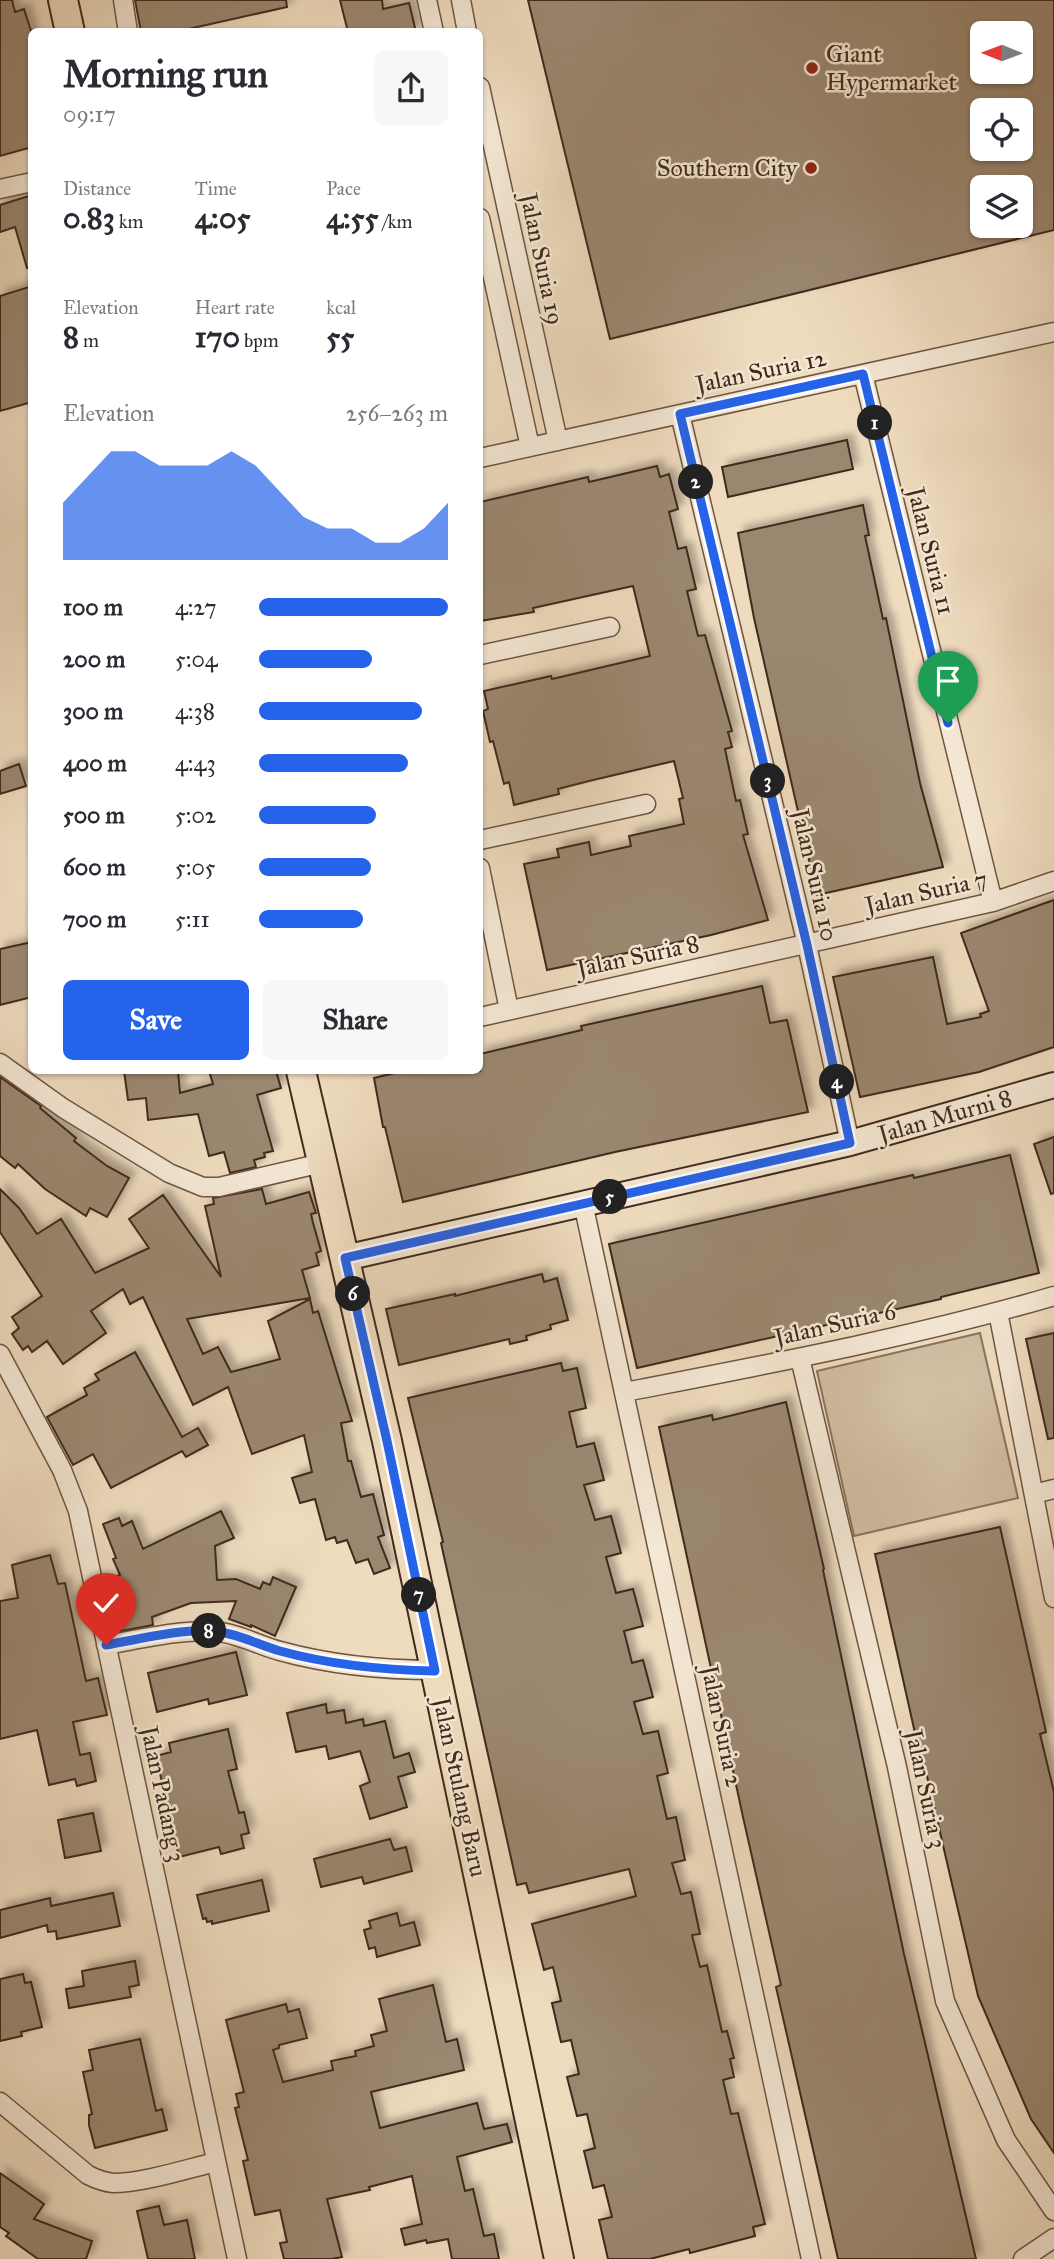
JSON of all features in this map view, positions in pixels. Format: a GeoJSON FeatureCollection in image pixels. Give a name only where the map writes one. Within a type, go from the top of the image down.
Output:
{"type":"FeatureCollection","features":[{"type":"Feature","properties":{"kind":"main road"},"geometry":{"type":"LineString","coordinates":[[63,0],[69,28]]}},
{"type":"Feature","properties":{"kind":"main road","name":"Jalan Stulang Baru"},"geometry":{"type":"LineString","coordinates":[[302,1074],[387,1441],[559,2259]]}},
{"type":"Feature","properties":{"kind":"street"},"geometry":{"type":"LineString","coordinates":[[122,0],[127,28]]}},
{"type":"Feature","properties":{"kind":"street"},"geometry":{"type":"LineString","coordinates":[[426,0],[433,28]]}},
{"type":"Feature","properties":{"kind":"street"},"geometry":{"type":"LineString","coordinates":[[460,0],[466,28]]}},
{"type":"Feature","properties":{"kind":"street","name":"Jalan Suria 19"},"geometry":{"type":"LineString","coordinates":[[483,101],[558,441]]}},
{"type":"Feature","properties":{"kind":"street"},"geometry":{"type":"LineString","coordinates":[[0,189],[28,183]]}},
{"type":"Feature","properties":{"kind":"street"},"geometry":{"type":"LineString","coordinates":[[483,232],[530,447]]}},
{"type":"Feature","properties":{"kind":"street","name":"Jalan Suria 12"},"geometry":{"type":"LineString","coordinates":[[483,457],[1054,332]]}},
{"type":"Feature","properties":{"kind":"street","name":"Jalan Suria 11"},"geometry":{"type":"LineString","coordinates":[[863,374],[993,902]]}},
{"type":"Feature","properties":{"kind":"street","name":"Jalan Suria 10"},"geometry":{"type":"LineString","coordinates":[[680,414],[807,945],[850,1143]]}},
{"type":"Feature","properties":{"kind":"street"},"geometry":{"type":"LineString","coordinates":[[483,654],[610,627]]}},
{"type":"Feature","properties":{"kind":"street"},"geometry":{"type":"LineString","coordinates":[[483,839],[646,804]]}},
{"type":"Feature","properties":{"kind":"street","name":"Jalan Suria 7"},"geometry":{"type":"LineString","coordinates":[[807,945],[993,902],[1054,881]]}},
{"type":"Feature","properties":{"kind":"street"},"geometry":{"type":"LineString","coordinates":[[483,883],[509,1010]]}},
{"type":"Feature","properties":{"kind":"street","name":"Jalan Suria 8"},"geometry":{"type":"LineString","coordinates":[[483,1016],[807,945]]}},
{"type":"Feature","properties":{"kind":"street"},"geometry":{"type":"LineString","coordinates":[[0,1063],[63,1108],[157,1166],[203,1187],[219,1187],[322,1163]]}},
{"type":"Feature","properties":{"kind":"street","name":"Jalan Murni 8"},"geometry":{"type":"LineString","coordinates":[[345,1258],[850,1143],[1054,1085]]}},
{"type":"Feature","properties":{"kind":"street","name":"Jalan Suria 2"},"geometry":{"type":"LineString","coordinates":[[583,1203],[811,2259]]}},
{"type":"Feature","properties":{"kind":"street","name":"Jalan Suria 6"},"geometry":{"type":"LineString","coordinates":[[625,1392],[800,1358],[998,1312],[1054,1296]]}},
{"type":"Feature","properties":{"kind":"street"},"geometry":{"type":"LineString","coordinates":[[998,1312],[1054,1598]]}},
{"type":"Feature","properties":{"kind":"street","name":"Jalan Padang 3"},"geometry":{"type":"LineString","coordinates":[[0,1354],[62,1470],[78,1511],[237,2259]]}},
{"type":"Feature","properties":{"kind":"street","name":"Jalan Suria 3"},"geometry":{"type":"LineString","coordinates":[[800,1358],[897,1768],[945,2001],[1006,2140],[1054,2211]]}},
{"type":"Feature","properties":{"kind":"street"},"geometry":{"type":"LineString","coordinates":[[1034,1494],[1054,1489]]}},
{"type":"Feature","properties":{"kind":"street"},"geometry":{"type":"LineString","coordinates":[[106,1645],[177,1633],[212,1631],[231,1633],[278,1650],[320,1660],[387,1670],[435,1671]]}},
{"type":"Feature","properties":{"kind":"street"},"geometry":{"type":"LineString","coordinates":[[0,2102],[88,2175],[101,2181],[132,2181],[216,2162]]}},
{"type":"Feature","properties":{"kind":"street"},"geometry":{"type":"LineString","coordinates":[[1023,2259],[1054,2238]]}},
{"type":"Feature","properties":{"kind":"shaded area"},"geometry":{"type":"Polygon","coordinates":[[[980,1333],[1018,1498],[854,1536],[817,1371],[980,1333]]]}},
{"type":"Feature","properties":{"kind":"building"},"geometry":{"type":"Polygon","coordinates":[[[0,0],[12,0],[15,12],[24,9],[30,28],[28,148],[0,156],[0,0]]]}},
{"type":"Feature","properties":{"kind":"building"},"geometry":{"type":"Polygon","coordinates":[[[135,0],[286,0],[287,7],[193,28],[140,28],[135,0]]]}},
{"type":"Feature","properties":{"kind":"building"},"geometry":{"type":"Polygon","coordinates":[[[340,0],[382,0],[383,9],[409,3],[415,28],[347,28],[340,0]]]}},
{"type":"Feature","properties":{"kind":"building","name":"Southern City"},"geometry":{"type":"Polygon","coordinates":[[[528,0],[1054,0],[1054,230],[1033,235],[1033,175],[970,175],[970,238],[1021,238],[610,339],[528,0]]]}},
{"type":"Feature","properties":{"kind":"building"},"geometry":{"type":"Polygon","coordinates":[[[28,196],[28,268],[15,227],[0,232],[0,205],[28,196]]]}},
{"type":"Feature","properties":{"kind":"building"},"geometry":{"type":"Polygon","coordinates":[[[28,287],[28,403],[0,411],[0,296],[28,287]]]}},
{"type":"Feature","properties":{"kind":"building"},"geometry":{"type":"Polygon","coordinates":[[[847,440],[853,469],[728,497],[722,467],[847,440]]]}},
{"type":"Feature","properties":{"kind":"building"},"geometry":{"type":"Polygon","coordinates":[[[657,466],[660,477],[669,474],[678,509],[669,512],[678,549],[686,547],[696,589],[687,591],[698,636],[705,635],[732,731],[728,732],[732,747],[725,749],[736,801],[740,800],[748,834],[743,835],[768,920],[547,970],[524,864],[559,857],[557,849],[589,842],[591,855],[631,846],[629,836],[684,824],[679,799],[683,798],[674,761],[558,789],[559,794],[514,805],[509,782],[504,784],[493,741],[490,742],[483,711],[488,709],[484,691],[551,676],[552,679],[650,656],[633,586],[533,608],[534,612],[483,620],[483,501],[588,477],[589,482],[657,466]]]}},
{"type":"Feature","properties":{"kind":"building"},"geometry":{"type":"Polygon","coordinates":[[[863,505],[869,535],[865,536],[883,619],[886,618],[920,783],[943,867],[817,895],[754,618],[738,533],[863,505]]]}},
{"type":"Feature","properties":{"kind":"building"},"geometry":{"type":"Polygon","coordinates":[[[19,764],[26,786],[0,794],[0,771],[19,764]]]}},
{"type":"Feature","properties":{"kind":"building"},"geometry":{"type":"Polygon","coordinates":[[[1054,900],[1054,1047],[979,1072],[860,1097],[833,977],[933,957],[947,1024],[981,1017],[980,1014],[989,1011],[961,933],[1054,900]]]}},
{"type":"Feature","properties":{"kind":"building"},"geometry":{"type":"Polygon","coordinates":[[[28,943],[28,998],[0,1005],[0,949],[28,943]]]}},
{"type":"Feature","properties":{"kind":"building"},"geometry":{"type":"Polygon","coordinates":[[[762,986],[770,1023],[787,1020],[808,1112],[615,1152],[403,1202],[383,1127],[374,1078],[391,1074],[483,1074],[483,1053],[582,1030],[581,1026],[762,986]]]}},
{"type":"Feature","properties":{"kind":"building"},"geometry":{"type":"Polygon","coordinates":[[[124,1074],[178,1074],[180,1093],[213,1084],[210,1074],[277,1074],[281,1088],[257,1095],[273,1151],[254,1160],[256,1167],[230,1173],[224,1152],[209,1156],[198,1114],[148,1120],[146,1098],[128,1100],[124,1074]]]}},
{"type":"Feature","properties":{"kind":"building"},"geometry":{"type":"Polygon","coordinates":[[[0,1077],[41,1106],[40,1108],[76,1138],[74,1141],[107,1166],[129,1178],[107,1217],[90,1208],[86,1216],[45,1189],[18,1164],[15,1168],[0,1156],[0,1077]]]}},
{"type":"Feature","properties":{"kind":"building"},"geometry":{"type":"Polygon","coordinates":[[[1054,1137],[1054,1193],[1051,1194],[1034,1144],[1054,1137]]]}},
{"type":"Feature","properties":{"kind":"building"},"geometry":{"type":"Polygon","coordinates":[[[1010,1155],[1039,1273],[941,1299],[637,1368],[609,1244],[1010,1155]]]}},
{"type":"Feature","properties":{"kind":"building"},"geometry":{"type":"Polygon","coordinates":[[[0,1189],[19,1208],[37,1234],[61,1219],[95,1273],[149,1248],[129,1219],[163,1195],[221,1277],[205,1206],[214,1204],[213,1198],[262,1189],[266,1204],[309,1192],[316,1213],[311,1214],[321,1251],[316,1253],[319,1265],[302,1270],[310,1298],[187,1319],[203,1354],[218,1347],[231,1372],[280,1359],[268,1321],[310,1299],[313,1313],[318,1311],[352,1421],[341,1423],[348,1461],[351,1461],[361,1497],[373,1494],[384,1535],[378,1537],[390,1568],[374,1574],[368,1559],[356,1563],[347,1540],[337,1543],[335,1537],[326,1540],[315,1499],[300,1503],[292,1478],[312,1472],[304,1435],[252,1454],[228,1387],[193,1405],[143,1297],[130,1304],[123,1289],[91,1311],[106,1333],[63,1364],[47,1341],[32,1352],[28,1346],[23,1350],[12,1334],[19,1328],[12,1317],[42,1296],[0,1232],[0,1189]]]}},
{"type":"Feature","properties":{"kind":"building"},"geometry":{"type":"Polygon","coordinates":[[[542,1274],[544,1282],[557,1278],[568,1320],[550,1325],[551,1329],[526,1336],[527,1340],[510,1344],[509,1339],[399,1365],[386,1309],[455,1296],[542,1274]]]}},
{"type":"Feature","properties":{"kind":"building"},"geometry":{"type":"Polygon","coordinates":[[[1054,1333],[1054,1438],[1048,1439],[1026,1339],[1054,1333]]]}},
{"type":"Feature","properties":{"kind":"building"},"geometry":{"type":"Polygon","coordinates":[[[135,1352],[182,1437],[198,1428],[208,1445],[186,1457],[182,1451],[111,1488],[93,1454],[73,1465],[47,1417],[87,1395],[84,1388],[99,1380],[95,1374],[135,1352]]]}},
{"type":"Feature","properties":{"kind":"building"},"geometry":{"type":"Polygon","coordinates":[[[561,1363],[563,1371],[577,1368],[586,1408],[569,1412],[577,1447],[594,1443],[604,1480],[584,1485],[595,1520],[611,1516],[621,1553],[606,1557],[616,1593],[633,1589],[643,1626],[624,1631],[632,1663],[643,1660],[653,1697],[634,1702],[643,1734],[658,1731],[668,1773],[657,1776],[667,1819],[676,1817],[685,1860],[672,1863],[681,1894],[691,1892],[700,1934],[692,1935],[700,1967],[707,1965],[722,2032],[727,2031],[734,2058],[730,2059],[734,2077],[723,2080],[731,2114],[738,2113],[765,2224],[753,2227],[755,2236],[690,2253],[689,2249],[650,2259],[608,2259],[599,2220],[612,2217],[604,2185],[593,2188],[584,2151],[595,2148],[587,2114],[577,2116],[567,2077],[579,2074],[571,2040],[561,2042],[552,2003],[561,2001],[553,1967],[544,1970],[532,1924],[636,1896],[629,1869],[529,1893],[526,1883],[517,1885],[441,1543],[443,1542],[408,1398],[561,1363]]]}},
{"type":"Feature","properties":{"kind":"building"},"geometry":{"type":"Polygon","coordinates":[[[786,1402],[824,1569],[904,1954],[976,2259],[838,2259],[776,1987],[781,1985],[659,1427],[712,1415],[713,1420],[786,1402]]]}},
{"type":"Feature","properties":{"kind":"building"},"geometry":{"type":"Polygon","coordinates":[[[221,1511],[234,1538],[215,1546],[217,1580],[236,1579],[260,1589],[263,1582],[270,1585],[273,1577],[296,1587],[275,1636],[229,1619],[236,1601],[191,1603],[152,1617],[153,1625],[116,1632],[112,1609],[126,1606],[114,1577],[120,1575],[103,1524],[119,1518],[122,1526],[132,1521],[143,1549],[221,1511]]]}},
{"type":"Feature","properties":{"kind":"building"},"geometry":{"type":"Polygon","coordinates":[[[1000,1527],[1046,1732],[1040,1734],[1054,1792],[1054,2153],[1031,2119],[978,1996],[875,1554],[1000,1527]]]}},
{"type":"Feature","properties":{"kind":"building"},"geometry":{"type":"Polygon","coordinates":[[[50,1555],[58,1584],[65,1583],[86,1681],[98,1678],[107,1715],[73,1722],[80,1755],[90,1753],[96,1781],[77,1786],[75,1779],[49,1785],[37,1730],[0,1739],[0,1601],[18,1598],[12,1565],[50,1555]]]}},
{"type":"Feature","properties":{"kind":"building"},"geometry":{"type":"Polygon","coordinates":[[[236,1652],[247,1695],[209,1704],[208,1699],[157,1712],[148,1673],[236,1652]]]}},
{"type":"Feature","properties":{"kind":"building"},"geometry":{"type":"Polygon","coordinates":[[[326,1704],[327,1713],[344,1710],[346,1723],[363,1719],[364,1726],[385,1721],[394,1758],[409,1753],[415,1772],[398,1777],[407,1807],[370,1819],[360,1786],[370,1782],[360,1751],[329,1759],[326,1746],[296,1752],[287,1713],[326,1704]]]}},
{"type":"Feature","properties":{"kind":"building"},"geometry":{"type":"Polygon","coordinates":[[[228,1729],[237,1769],[228,1771],[239,1813],[244,1812],[249,1833],[241,1835],[244,1848],[221,1854],[219,1847],[179,1857],[156,1756],[171,1752],[169,1743],[228,1729]]]}},
{"type":"Feature","properties":{"kind":"building"},"geometry":{"type":"Polygon","coordinates":[[[93,1813],[101,1851],[65,1858],[58,1820],[93,1813]]]}},
{"type":"Feature","properties":{"kind":"building"},"geometry":{"type":"Polygon","coordinates":[[[390,1839],[394,1850],[406,1847],[412,1871],[364,1884],[362,1877],[321,1887],[314,1859],[390,1839]]]}},
{"type":"Feature","properties":{"kind":"building"},"geometry":{"type":"Polygon","coordinates":[[[262,1880],[269,1911],[212,1924],[212,1921],[203,1919],[197,1895],[262,1880]]]}},
{"type":"Feature","properties":{"kind":"building"},"geometry":{"type":"Polygon","coordinates":[[[113,1893],[120,1926],[57,1939],[56,1931],[48,1932],[47,1925],[0,1938],[0,1910],[50,1898],[51,1906],[113,1893]]]}},
{"type":"Feature","properties":{"kind":"building"},"geometry":{"type":"Polygon","coordinates":[[[397,1913],[400,1926],[414,1922],[420,1945],[377,1957],[375,1947],[369,1949],[364,1930],[371,1928],[369,1921],[397,1913]]]}},
{"type":"Feature","properties":{"kind":"building"},"geometry":{"type":"Polygon","coordinates":[[[135,1961],[139,1985],[129,1987],[131,1997],[69,2008],[66,1989],[84,1986],[82,1971],[135,1961]]]}},
{"type":"Feature","properties":{"kind":"building"},"geometry":{"type":"Polygon","coordinates":[[[23,1974],[25,1983],[31,1982],[42,2027],[21,2032],[22,2036],[0,2041],[0,1979],[23,1974]]]}},
{"type":"Feature","properties":{"kind":"building"},"geometry":{"type":"Polygon","coordinates":[[[433,1985],[446,2042],[457,2039],[464,2070],[371,2092],[380,2128],[477,2103],[484,2129],[507,2124],[512,2142],[457,2157],[465,2191],[473,2189],[484,2236],[494,2234],[499,2259],[452,2259],[448,2239],[405,2245],[401,2229],[422,2224],[412,2176],[369,2187],[370,2190],[327,2199],[342,2257],[284,2259],[280,2243],[287,2242],[280,2210],[255,2215],[243,2161],[248,2160],[235,2108],[239,2107],[236,2094],[244,2092],[226,2020],[286,2004],[288,2012],[299,2009],[307,2038],[279,2045],[279,2048],[273,2050],[283,2082],[333,2070],[331,2061],[356,2056],[355,2051],[374,2046],[371,2035],[387,2031],[379,1999],[433,1985]]]}},
{"type":"Feature","properties":{"kind":"building"},"geometry":{"type":"Polygon","coordinates":[[[140,2039],[156,2111],[162,2109],[167,2130],[95,2148],[89,2125],[89,2115],[92,2114],[83,2072],[93,2070],[89,2050],[140,2039]]]}},
{"type":"Feature","properties":{"kind":"building"},"geometry":{"type":"Polygon","coordinates":[[[0,2173],[44,2204],[34,2219],[92,2241],[86,2259],[38,2259],[6,2236],[9,2233],[0,2227],[0,2173]]]}},
{"type":"Feature","properties":{"kind":"building"},"geometry":{"type":"Polygon","coordinates":[[[159,2206],[164,2225],[187,2220],[195,2259],[148,2259],[137,2211],[159,2206]]]}},
{"type":"Feature","properties":{"kind":"place","name":"Giant Hypermarket"},"geometry":{"type":"Point","coordinates":[812,68]}},
{"type":"Feature","properties":{"kind":"place","name":"Southern City"},"geometry":{"type":"Point","coordinates":[811,168]}},
{"type":"Feature","properties":{"kind":"route"},"geometry":{"type":"LineString","coordinates":[[106,1645],[177,1633],[212,1631],[231,1633],[278,1650],[320,1660],[387,1670],[435,1671],[345,1258],[850,1143],[807,945],[680,414],[863,374],[948,723]]}}]}
